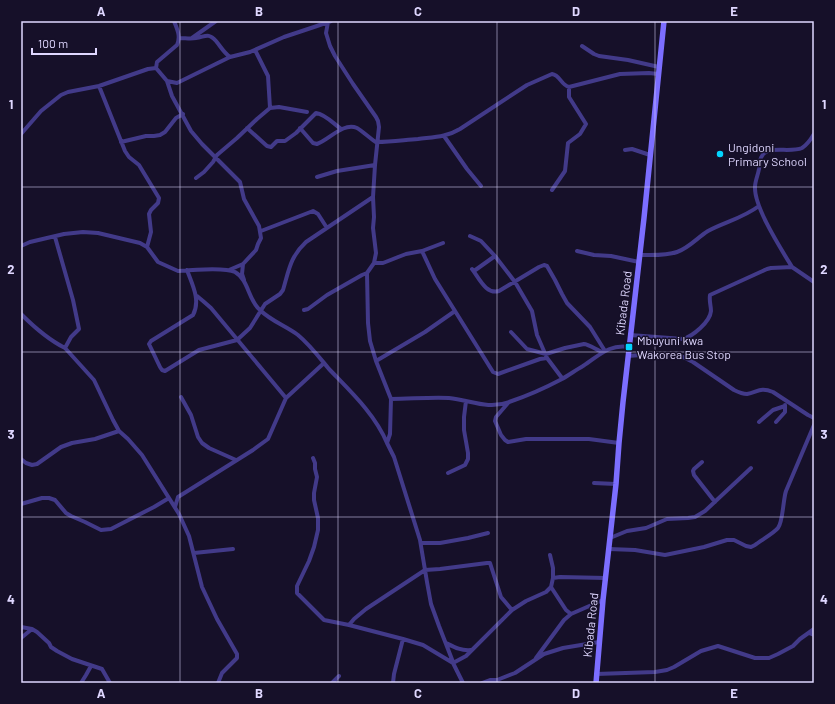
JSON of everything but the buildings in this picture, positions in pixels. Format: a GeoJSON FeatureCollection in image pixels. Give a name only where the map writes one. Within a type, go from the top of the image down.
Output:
{"type":"FeatureCollection","features":[{"type":"Feature","properties":{"kind":"main road","name":"Kibada Road"},"geometry":{"type":"LineString","coordinates":[[596,683],[619,443],[664,21]]}},
{"type":"Feature","properties":{"kind":"street"},"geometry":{"type":"LineString","coordinates":[[174,21],[180,38],[177,45],[157,62],[156,68],[167,81],[172,96],[191,131],[215,158],[240,182],[244,199],[257,221],[260,231],[261,238],[256,250],[243,264],[229,270]]}},
{"type":"Feature","properties":{"kind":"street"},"geometry":{"type":"LineString","coordinates":[[191,38],[216,21]]}},
{"type":"Feature","properties":{"kind":"street"},"geometry":{"type":"LineString","coordinates":[[167,81],[177,83],[230,58],[250,52],[284,37],[322,23],[329,22],[326,33],[330,46],[378,121],[379,132],[373,197],[373,228],[376,253],[374,263],[367,273],[327,295],[308,309],[304,310]]}},
{"type":"Feature","properties":{"kind":"street"},"geometry":{"type":"LineString","coordinates":[[317,26],[326,33]]}},
{"type":"Feature","properties":{"kind":"street"},"geometry":{"type":"LineString","coordinates":[[180,38],[211,36],[230,58]]}},
{"type":"Feature","properties":{"kind":"street"},"geometry":{"type":"LineString","coordinates":[[582,46],[599,56],[659,66]]}},
{"type":"Feature","properties":{"kind":"street"},"geometry":{"type":"LineString","coordinates":[[255,50],[268,76],[270,108]]}},
{"type":"Feature","properties":{"kind":"street"},"geometry":{"type":"LineString","coordinates":[[21,134],[41,111],[68,92],[99,86],[148,69],[156,68]]}},
{"type":"Feature","properties":{"kind":"street"},"geometry":{"type":"LineString","coordinates":[[300,128],[313,143],[317,144],[341,129],[349,126],[357,128],[377,142],[403,141],[444,136],[452,134],[527,85],[552,74],[558,76],[566,87],[569,87],[620,74],[658,74]]}},
{"type":"Feature","properties":{"kind":"street"},"geometry":{"type":"LineString","coordinates":[[99,86],[125,151],[129,157],[139,165],[159,198],[158,203],[149,214],[152,232],[147,247]]}},
{"type":"Feature","properties":{"kind":"street"},"geometry":{"type":"LineString","coordinates":[[552,190],[565,171],[568,143],[580,134],[586,124],[569,97],[569,87]]}},
{"type":"Feature","properties":{"kind":"street"},"geometry":{"type":"LineString","coordinates":[[196,178],[204,172],[217,155],[270,108],[279,107],[307,112]]}},
{"type":"Feature","properties":{"kind":"street"},"geometry":{"type":"LineString","coordinates":[[247,128],[267,146],[271,147],[277,142],[285,141],[319,113],[341,129]]}},
{"type":"Feature","properties":{"kind":"street"},"geometry":{"type":"LineString","coordinates":[[121,142],[146,136],[160,135],[165,132],[176,118],[183,114]]}},
{"type":"Feature","properties":{"kind":"street"},"geometry":{"type":"LineString","coordinates":[[814,134],[802,148],[770,150],[764,153],[760,158],[759,171],[755,187],[758,206],[792,267],[814,282]]}},
{"type":"Feature","properties":{"kind":"street"},"geometry":{"type":"LineString","coordinates":[[444,136],[481,186]]}},
{"type":"Feature","properties":{"kind":"street"},"geometry":{"type":"LineString","coordinates":[[625,150],[632,149],[650,155]]}},
{"type":"Feature","properties":{"kind":"street"},"geometry":{"type":"LineString","coordinates":[[317,177],[337,171],[375,165]]}},
{"type":"Feature","properties":{"kind":"street"},"geometry":{"type":"LineString","coordinates":[[187,270],[196,296],[195,311],[193,315],[151,341],[149,344],[160,367],[165,371],[199,350],[237,340],[250,328],[264,304],[280,294],[283,290],[292,259],[298,249],[373,197]]}},
{"type":"Feature","properties":{"kind":"street"},"geometry":{"type":"LineString","coordinates":[[640,255],[678,252],[707,232],[751,212],[758,206]]}},
{"type":"Feature","properties":{"kind":"street"},"geometry":{"type":"LineString","coordinates":[[260,231],[313,211],[318,214],[327,228]]}},
{"type":"Feature","properties":{"kind":"street"},"geometry":{"type":"LineString","coordinates":[[21,246],[30,242],[64,234],[83,232],[98,233],[140,243],[147,247],[158,262],[174,270],[229,270],[235,272],[244,280]]}},
{"type":"Feature","properties":{"kind":"street"},"geometry":{"type":"LineString","coordinates":[[470,236],[481,241],[495,256],[515,282],[532,311],[537,335],[547,356],[562,378]]}},
{"type":"Feature","properties":{"kind":"street"},"geometry":{"type":"LineString","coordinates":[[54,237],[73,300],[78,329],[69,341],[66,348]]}},
{"type":"Feature","properties":{"kind":"street"},"geometry":{"type":"LineString","coordinates":[[374,263],[383,263],[406,254],[422,251],[443,243]]}},
{"type":"Feature","properties":{"kind":"street"},"geometry":{"type":"LineString","coordinates":[[422,251],[435,279],[493,372],[498,374],[565,348],[584,344],[587,344],[594,349],[603,351]]}},
{"type":"Feature","properties":{"kind":"street"},"geometry":{"type":"LineString","coordinates":[[576,252],[611,256],[639,262]]}},
{"type":"Feature","properties":{"kind":"street"},"geometry":{"type":"LineString","coordinates":[[495,256],[473,270],[490,292],[499,291],[539,267],[544,265],[547,266],[567,303],[590,327],[603,351]]}},
{"type":"Feature","properties":{"kind":"street"},"geometry":{"type":"LineString","coordinates":[[243,264],[242,274],[245,285],[255,305],[261,311],[298,336],[312,349],[362,404],[383,432],[394,457],[421,543],[431,604],[453,663],[463,683]]}},
{"type":"Feature","properties":{"kind":"street"},"geometry":{"type":"LineString","coordinates":[[630,336],[688,338],[707,321],[711,310],[709,300],[710,295],[767,269],[792,267]]}},
{"type":"Feature","properties":{"kind":"street"},"geometry":{"type":"LineString","coordinates":[[367,273],[369,332],[376,362],[391,399],[390,434],[387,443]]}},
{"type":"Feature","properties":{"kind":"street"},"geometry":{"type":"LineString","coordinates":[[196,296],[203,300],[286,398]]}},
{"type":"Feature","properties":{"kind":"street"},"geometry":{"type":"LineString","coordinates":[[376,362],[425,332],[455,311]]}},
{"type":"Feature","properties":{"kind":"street"},"geometry":{"type":"LineString","coordinates":[[21,314],[56,344],[66,348],[94,380],[119,431],[124,434],[142,455],[175,507],[189,536],[199,580],[217,619],[237,654],[237,658],[222,673],[218,683]]}},
{"type":"Feature","properties":{"kind":"street"},"geometry":{"type":"LineString","coordinates":[[511,332],[526,349],[547,356]]}},
{"type":"Feature","properties":{"kind":"street"},"geometry":{"type":"LineString","coordinates":[[391,399],[435,397],[452,398],[481,405],[508,403],[562,378],[583,366],[603,351],[622,346],[629,347]]}},
{"type":"Feature","properties":{"kind":"street"},"geometry":{"type":"LineString","coordinates":[[628,356],[654,354],[679,355],[693,362],[740,393],[746,394],[767,389],[773,392],[786,404],[814,418]]}},
{"type":"Feature","properties":{"kind":"street"},"geometry":{"type":"LineString","coordinates":[[21,504],[42,498],[49,498],[55,500],[66,513],[101,530],[111,528],[154,507],[169,497],[178,497],[268,439],[286,398],[324,363]]}},
{"type":"Feature","properties":{"kind":"street"},"geometry":{"type":"LineString","coordinates":[[181,397],[191,415],[198,437],[202,443],[209,448],[236,460]]}},
{"type":"Feature","properties":{"kind":"street"},"geometry":{"type":"LineString","coordinates":[[448,473],[465,465],[468,459],[464,430],[466,401]]}},
{"type":"Feature","properties":{"kind":"street"},"geometry":{"type":"LineString","coordinates":[[508,403],[496,417],[501,435],[508,442],[526,439],[581,439],[619,443]]}},
{"type":"Feature","properties":{"kind":"street"},"geometry":{"type":"LineString","coordinates":[[776,422],[784,412],[786,404]]}},
{"type":"Feature","properties":{"kind":"street"},"geometry":{"type":"LineString","coordinates":[[759,422],[773,410],[786,404]]}},
{"type":"Feature","properties":{"kind":"street"},"geometry":{"type":"LineString","coordinates":[[609,549],[635,550],[665,555],[704,547],[727,540],[734,540],[751,547],[755,545],[778,528],[782,516],[786,491],[814,426]]}},
{"type":"Feature","properties":{"kind":"street"},"geometry":{"type":"LineString","coordinates":[[21,459],[32,465],[37,464],[62,447],[80,441],[95,439],[119,431]]}},
{"type":"Feature","properties":{"kind":"street"},"geometry":{"type":"LineString","coordinates":[[313,458],[317,477],[314,500],[318,518],[318,530],[309,561],[297,586],[297,593],[324,620],[349,625],[423,645],[453,663]]}},
{"type":"Feature","properties":{"kind":"street"},"geometry":{"type":"LineString","coordinates":[[702,462],[694,469],[694,475],[715,502]]}},
{"type":"Feature","properties":{"kind":"street"},"geometry":{"type":"LineString","coordinates":[[610,538],[627,531],[646,528],[668,519],[695,517],[705,511],[751,468]]}},
{"type":"Feature","properties":{"kind":"street"},"geometry":{"type":"LineString","coordinates":[[594,483],[616,484]]}},
{"type":"Feature","properties":{"kind":"street"},"geometry":{"type":"LineString","coordinates":[[175,507],[178,497]]}},
{"type":"Feature","properties":{"kind":"street"},"geometry":{"type":"LineString","coordinates":[[421,543],[440,543],[488,533]]}},
{"type":"Feature","properties":{"kind":"street"},"geometry":{"type":"LineString","coordinates":[[194,553],[233,549]]}},
{"type":"Feature","properties":{"kind":"street"},"geometry":{"type":"LineString","coordinates":[[453,663],[466,656],[512,610],[526,601],[546,592],[551,587],[553,568],[550,555]]}},
{"type":"Feature","properties":{"kind":"street"},"geometry":{"type":"LineString","coordinates":[[349,625],[366,609],[425,570],[487,562],[490,564],[501,597],[512,610]]}},
{"type":"Feature","properties":{"kind":"street"},"geometry":{"type":"LineString","coordinates":[[553,578],[606,578]]}},
{"type":"Feature","properties":{"kind":"street"},"geometry":{"type":"LineString","coordinates":[[551,587],[570,614]]}},
{"type":"Feature","properties":{"kind":"street"},"geometry":{"type":"LineString","coordinates":[[535,660],[570,614],[603,600]]}},
{"type":"Feature","properties":{"kind":"street"},"geometry":{"type":"LineString","coordinates":[[21,627],[32,629],[37,632],[49,643],[51,647],[57,651],[91,666],[102,669],[110,683]]}},
{"type":"Feature","properties":{"kind":"street"},"geometry":{"type":"LineString","coordinates":[[21,638],[32,629]]}},
{"type":"Feature","properties":{"kind":"street"},"geometry":{"type":"LineString","coordinates":[[596,674],[654,672],[667,670],[700,651],[718,646],[755,658],[769,658],[793,646],[814,629]]}},
{"type":"Feature","properties":{"kind":"street"},"geometry":{"type":"LineString","coordinates":[[808,633],[814,635]]}},
{"type":"Feature","properties":{"kind":"street"},"geometry":{"type":"LineString","coordinates":[[393,683],[403,639]]}},
{"type":"Feature","properties":{"kind":"street"},"geometry":{"type":"LineString","coordinates":[[482,683],[490,680],[497,680],[515,673],[544,654],[563,648],[599,642]]}},
{"type":"Feature","properties":{"kind":"street"},"geometry":{"type":"LineString","coordinates":[[446,643],[461,650],[471,650]]}},
{"type":"Feature","properties":{"kind":"street"},"geometry":{"type":"LineString","coordinates":[[81,683],[91,666]]}},
{"type":"Feature","properties":{"kind":"street"},"geometry":{"type":"LineString","coordinates":[[332,683],[339,676]]}},
{"type":"Feature","properties":{"kind":"place","name":"Ungidoni Primary School"},"geometry":{"type":"Point","coordinates":[720,154]}},
{"type":"Feature","properties":{"kind":"place","name":"Mbuyuni kwa Wakorea Bus Stop"},"geometry":{"type":"Point","coordinates":[629,347]}}]}
